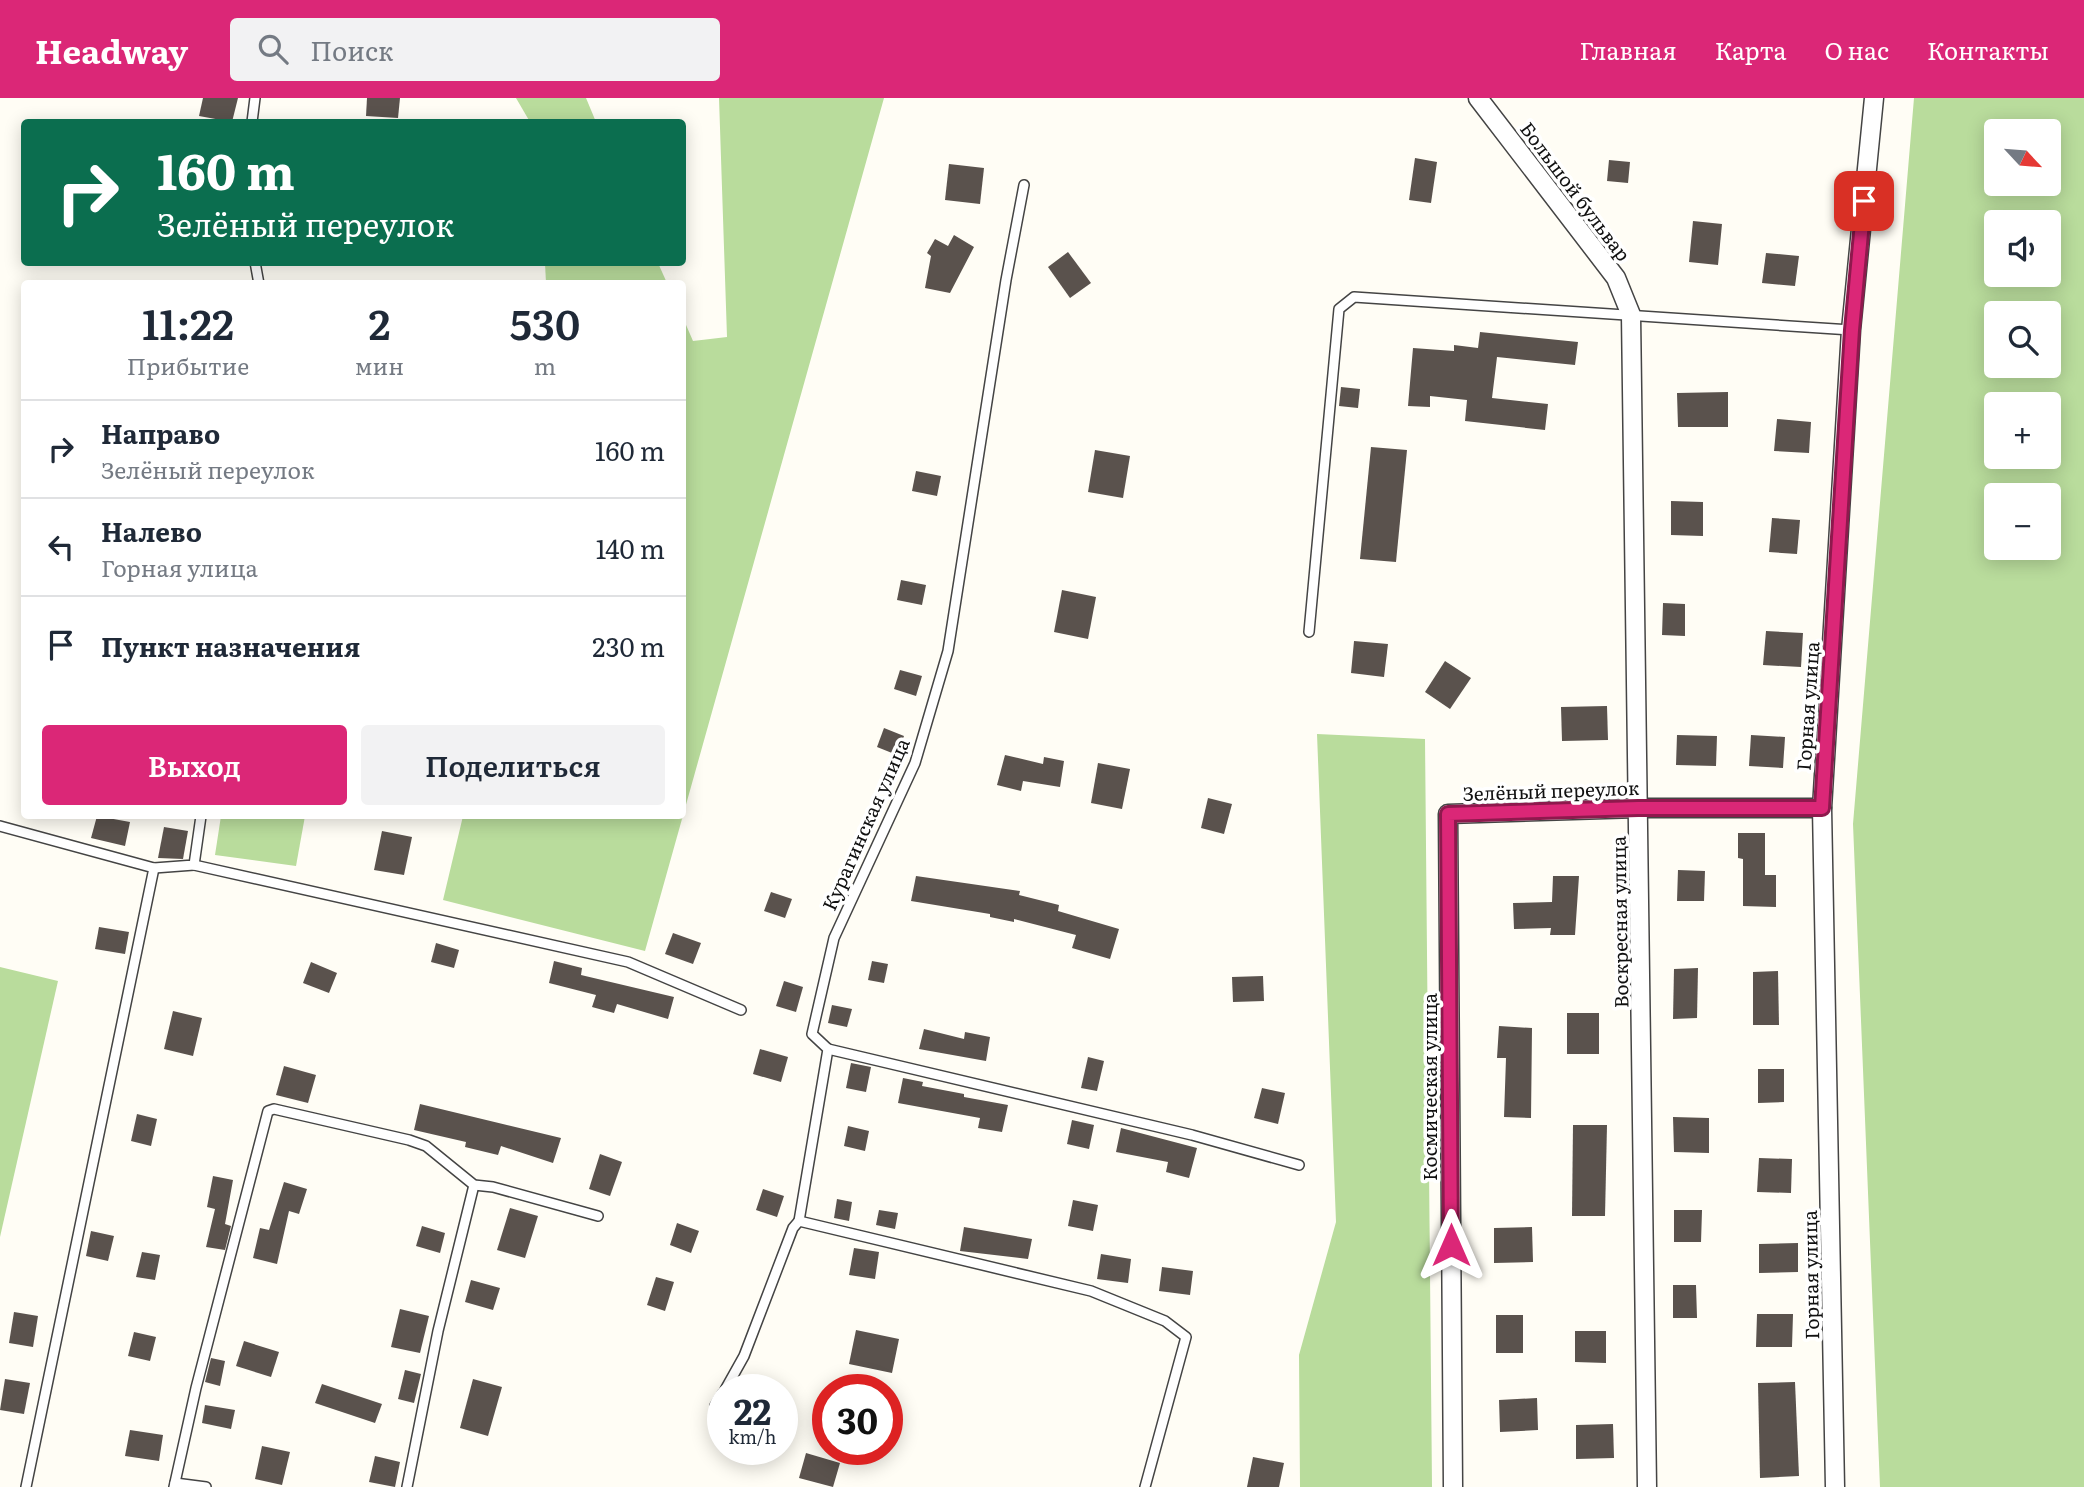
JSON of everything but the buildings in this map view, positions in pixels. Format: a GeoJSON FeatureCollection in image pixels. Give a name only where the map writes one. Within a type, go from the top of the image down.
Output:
{"type":"FeatureCollection","features":[{"type":"Feature","properties":{"kind":"street","name":"Большой бульвар"},"geometry":{"type":"LineString","coordinates":[[1478,98],[1616,278],[1631,315]]}},
{"type":"Feature","properties":{"kind":"street","name":"Горная улица"},"geometry":{"type":"LineString","coordinates":[[1835,1487],[1822,808],[1852,330],[1874,98]]}},
{"type":"Feature","properties":{"kind":"street","name":"Воскресная улица"},"geometry":{"type":"LineString","coordinates":[[1631,315],[1647,1487]]}},
{"type":"Feature","properties":{"kind":"street","name":"Зелёный переулок"},"geometry":{"type":"LineString","coordinates":[[1448,814],[1638,808],[1822,808]]}},
{"type":"Feature","properties":{"kind":"street","name":"Космическая улица"},"geometry":{"type":"LineString","coordinates":[[1448,814],[1453,1487]]}},
{"type":"Feature","properties":{"kind":"lane"},"geometry":{"type":"LineString","coordinates":[[252,119],[255,98]]}},
{"type":"Feature","properties":{"kind":"lane","name":"Курагинская улица"},"geometry":{"type":"LineString","coordinates":[[828,1049],[812,1034],[834,938],[915,763],[948,651],[1006,280],[1024,185]]}},
{"type":"Feature","properties":{"kind":"lane"},"geometry":{"type":"LineString","coordinates":[[1309,632],[1339,309],[1354,297],[1852,330]]}},
{"type":"Feature","properties":{"kind":"lane"},"geometry":{"type":"LineString","coordinates":[[194,865],[201,819]]}},
{"type":"Feature","properties":{"kind":"lane"},"geometry":{"type":"LineString","coordinates":[[0,826],[154,868],[194,865],[628,962],[741,1010]]}},
{"type":"Feature","properties":{"kind":"lane"},"geometry":{"type":"LineString","coordinates":[[26,1487],[154,868]]}},
{"type":"Feature","properties":{"kind":"lane"},"geometry":{"type":"LineString","coordinates":[[734,1374],[744,1356],[793,1228],[799,1221],[828,1049],[1192,1135],[1300,1165]]}},
{"type":"Feature","properties":{"kind":"lane"},"geometry":{"type":"LineString","coordinates":[[206,1487],[175,1485],[195,1388],[268,1111],[274,1109],[409,1140],[426,1146],[474,1185],[493,1187],[597,1216]]}},
{"type":"Feature","properties":{"kind":"lane"},"geometry":{"type":"LineString","coordinates":[[407,1487],[439,1331],[474,1185]]}},
{"type":"Feature","properties":{"kind":"lane"},"geometry":{"type":"LineString","coordinates":[[799,1221],[1091,1291],[1164,1321],[1186,1337],[1145,1487]]}},
{"type":"Feature","properties":{"kind":"green space"},"geometry":{"type":"Polygon","coordinates":[[[516,98],[586,98],[595,119],[528,119],[516,98]]]}},
{"type":"Feature","properties":{"kind":"green space"},"geometry":{"type":"Polygon","coordinates":[[[719,98],[884,98],[686,805],[686,325],[693,341],[727,337],[719,98]]]}},
{"type":"Feature","properties":{"kind":"green space"},"geometry":{"type":"Polygon","coordinates":[[[1914,98],[2084,98],[2084,1487],[1880,1487],[1853,824],[1914,98]]]}},
{"type":"Feature","properties":{"kind":"green space"},"geometry":{"type":"Polygon","coordinates":[[[545,266],[659,266],[666,280],[546,280],[545,266]]]}},
{"type":"Feature","properties":{"kind":"green space"},"geometry":{"type":"Polygon","coordinates":[[[1317,734],[1425,739],[1432,1487],[1300,1487],[1299,1355],[1336,1222],[1317,734]]]}},
{"type":"Feature","properties":{"kind":"green space"},"geometry":{"type":"Polygon","coordinates":[[[221,819],[304,819],[296,866],[215,855],[221,819]]]}},
{"type":"Feature","properties":{"kind":"green space"},"geometry":{"type":"Polygon","coordinates":[[[462,819],[682,819],[645,951],[443,900],[462,819]]]}},
{"type":"Feature","properties":{"kind":"green space"},"geometry":{"type":"Polygon","coordinates":[[[0,967],[58,981],[0,1237],[0,967]]]}},
{"type":"Feature","properties":{"kind":"route"},"geometry":{"type":"LineString","coordinates":[[1451,1245],[1448,814],[1638,808],[1822,808],[1852,330],[1864,201]]}}]}
